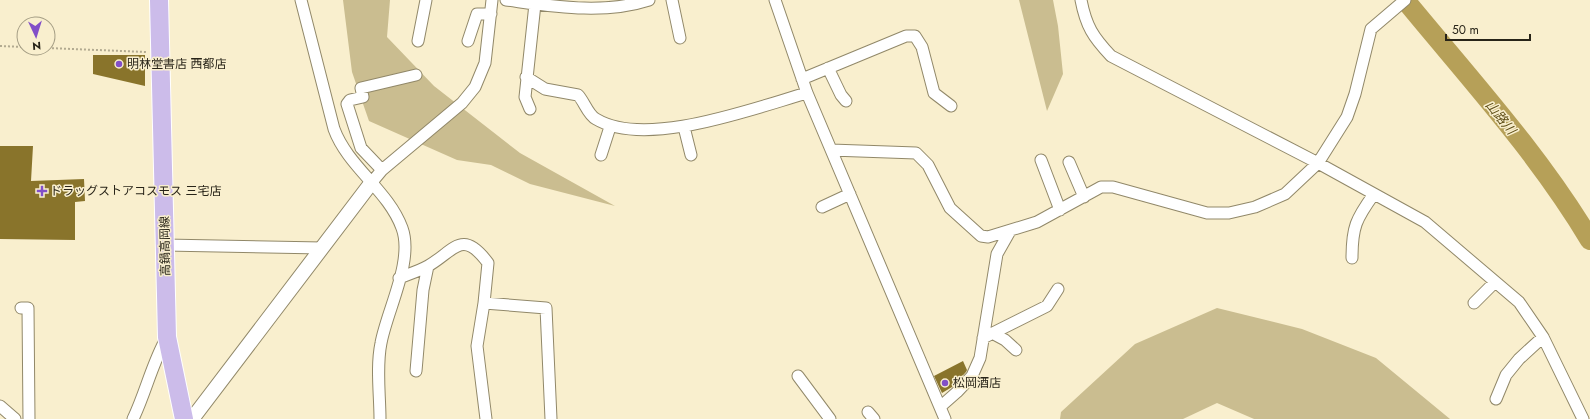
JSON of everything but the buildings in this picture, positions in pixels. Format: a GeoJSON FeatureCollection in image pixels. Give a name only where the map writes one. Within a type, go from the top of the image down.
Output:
{"type":"FeatureCollection","features":[{"type":"Feature","properties":{"kind":"main road","name":"高鍋高岡線"},"geometry":{"type":"LineString","coordinates":[[159,0],[167,337],[184,419]]}},
{"type":"Feature","properties":{"kind":"street"},"geometry":{"type":"LineString","coordinates":[[301,0],[339,144],[372,182],[396,213],[403,230],[405,249],[399,278],[381,343],[380,419]]}},
{"type":"Feature","properties":{"kind":"street"},"geometry":{"type":"LineString","coordinates":[[418,41],[426,0]]}},
{"type":"Feature","properties":{"kind":"street"},"geometry":{"type":"LineString","coordinates":[[192,419],[382,170],[462,103],[475,87],[485,63],[492,0]]}},
{"type":"Feature","properties":{"kind":"street"},"geometry":{"type":"LineString","coordinates":[[506,0],[561,7],[609,8],[623,3],[649,0]]}},
{"type":"Feature","properties":{"kind":"street"},"geometry":{"type":"LineString","coordinates":[[672,0],[680,38]]}},
{"type":"Feature","properties":{"kind":"street"},"geometry":{"type":"LineString","coordinates":[[775,0],[807,93],[940,415]]}},
{"type":"Feature","properties":{"kind":"street"},"geometry":{"type":"LineString","coordinates":[[1081,0],[1085,20],[1098,42],[1111,56],[1318,163],[1425,222],[1519,302],[1543,337],[1583,419]]}},
{"type":"Feature","properties":{"kind":"street"},"geometry":{"type":"LineString","coordinates":[[831,150],[916,153],[928,165],[950,208],[981,236],[988,237],[1037,222],[1101,187],[1113,186],[1207,213],[1229,213],[1254,207],[1285,194],[1318,163],[1347,117],[1355,94],[1371,29],[1405,0]]}},
{"type":"Feature","properties":{"kind":"street"},"geometry":{"type":"LineString","coordinates":[[530,110],[525,97],[535,4]]}},
{"type":"Feature","properties":{"kind":"street"},"geometry":{"type":"LineString","coordinates":[[468,41],[477,14],[491,14]]}},
{"type":"Feature","properties":{"kind":"street"},"geometry":{"type":"LineString","coordinates":[[802,79],[906,36],[915,36],[922,47],[934,93],[951,106]]}},
{"type":"Feature","properties":{"kind":"street"},"geometry":{"type":"LineString","coordinates":[[828,68],[846,101]]}},
{"type":"Feature","properties":{"kind":"street"},"geometry":{"type":"LineString","coordinates":[[382,170],[361,148],[347,104],[350,100],[362,97],[361,88],[416,74]]}},
{"type":"Feature","properties":{"kind":"street"},"geometry":{"type":"LineString","coordinates":[[526,77],[545,89],[578,94],[594,118],[610,127],[642,130],[684,127],[807,93]]}},
{"type":"Feature","properties":{"kind":"street"},"geometry":{"type":"LineString","coordinates":[[601,155],[610,127]]}},
{"type":"Feature","properties":{"kind":"street"},"geometry":{"type":"LineString","coordinates":[[684,127],[691,155]]}},
{"type":"Feature","properties":{"kind":"street"},"geometry":{"type":"LineString","coordinates":[[1041,160],[1060,210]]}},
{"type":"Feature","properties":{"kind":"street"},"geometry":{"type":"LineString","coordinates":[[1069,162],[1084,197]]}},
{"type":"Feature","properties":{"kind":"street"},"geometry":{"type":"LineString","coordinates":[[822,207],[850,194]]}},
{"type":"Feature","properties":{"kind":"street"},"geometry":{"type":"LineString","coordinates":[[1352,258],[1352,236],[1358,217],[1374,194]]}},
{"type":"Feature","properties":{"kind":"street"},"geometry":{"type":"LineString","coordinates":[[940,415],[957,392],[972,376],[980,358],[988,335],[997,254],[1010,231]]}},
{"type":"Feature","properties":{"kind":"street"},"geometry":{"type":"LineString","coordinates":[[165,245],[322,248]]}},
{"type":"Feature","properties":{"kind":"street"},"geometry":{"type":"LineString","coordinates":[[399,278],[428,266],[453,247],[468,245],[478,250],[488,263],[484,303],[477,346],[486,419]]}},
{"type":"Feature","properties":{"kind":"street"},"geometry":{"type":"LineString","coordinates":[[416,370],[423,290],[428,266]]}},
{"type":"Feature","properties":{"kind":"street"},"geometry":{"type":"LineString","coordinates":[[1474,303],[1495,282]]}},
{"type":"Feature","properties":{"kind":"street"},"geometry":{"type":"LineString","coordinates":[[988,335],[1047,306],[1058,289]]}},
{"type":"Feature","properties":{"kind":"street"},"geometry":{"type":"LineString","coordinates":[[484,303],[546,308],[551,419]]}},
{"type":"Feature","properties":{"kind":"street"},"geometry":{"type":"LineString","coordinates":[[21,308],[28,308],[29,419]]}},
{"type":"Feature","properties":{"kind":"street"},"geometry":{"type":"LineString","coordinates":[[988,335],[1005,340],[1016,350]]}},
{"type":"Feature","properties":{"kind":"street"},"geometry":{"type":"LineString","coordinates":[[133,419],[144,397],[157,354],[167,337]]}},
{"type":"Feature","properties":{"kind":"street"},"geometry":{"type":"LineString","coordinates":[[1496,399],[1506,375],[1519,359],[1543,337]]}},
{"type":"Feature","properties":{"kind":"street"},"geometry":{"type":"LineString","coordinates":[[798,376],[830,419]]}},
{"type":"Feature","properties":{"kind":"street"},"geometry":{"type":"LineString","coordinates":[[0,406],[15,419]]}},
{"type":"Feature","properties":{"kind":"path"},"geometry":{"type":"LineString","coordinates":[[0,46],[16,47]]}},
{"type":"Feature","properties":{"kind":"path"},"geometry":{"type":"LineString","coordinates":[[56,48],[161,52]]}},
{"type":"Feature","properties":{"kind":"shaded area"},"geometry":{"type":"Polygon","coordinates":[[[343,0],[390,0],[387,37],[434,86],[520,153],[615,206],[530,184],[491,165],[457,160],[369,121],[352,72],[343,0]]]}},
{"type":"Feature","properties":{"kind":"shaded area"},"geometry":{"type":"Polygon","coordinates":[[[1019,0],[1053,0],[1058,26],[1063,74],[1047,111],[1019,0]]]}},
{"type":"Feature","properties":{"kind":"shaded area"},"geometry":{"type":"Polygon","coordinates":[[[1217,308],[1302,329],[1376,358],[1450,419],[1254,419],[1217,403],[1183,419],[1060,419],[1061,412],[1135,344],[1217,308]]]}},
{"type":"Feature","properties":{"kind":"waterway","name":"山路川"},"geometry":{"type":"LineString","coordinates":[[1405,0],[1525,146],[1570,208],[1590,240]]}},
{"type":"Feature","properties":{"kind":"place","name":"明林堂書店 西都店"},"geometry":{"type":"Point","coordinates":[119,64]}},
{"type":"Feature","properties":{"kind":"place","name":"ドラッグストアコスモス 三宅店"},"geometry":{"type":"Point","coordinates":[42,191]}},
{"type":"Feature","properties":{"kind":"place","name":"松岡酒店"},"geometry":{"type":"Point","coordinates":[945,383]}}]}
